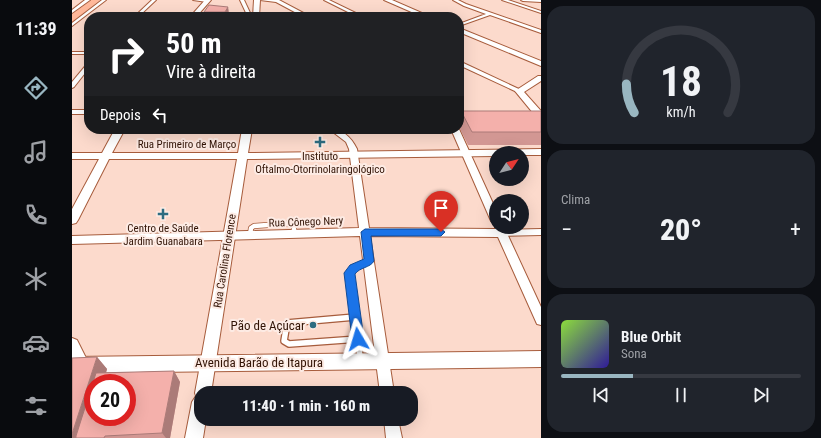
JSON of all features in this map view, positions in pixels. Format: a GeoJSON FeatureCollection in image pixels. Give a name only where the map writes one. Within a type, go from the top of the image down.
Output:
{"type":"FeatureCollection","features":[{"type":"Feature","properties":{"kind":"main road"},"geometry":{"type":"LineString","coordinates":[[197,12],[207,0]]}},
{"type":"Feature","properties":{"kind":"main road"},"geometry":{"type":"LineString","coordinates":[[387,0],[416,12]]}},
{"type":"Feature","properties":{"kind":"main road"},"geometry":{"type":"LineString","coordinates":[[464,32],[541,64]]}},
{"type":"Feature","properties":{"kind":"main road"},"geometry":{"type":"LineString","coordinates":[[541,78],[521,89],[537,107],[541,117]]}},
{"type":"Feature","properties":{"kind":"main road"},"geometry":{"type":"LineString","coordinates":[[72,220],[117,134]]}},
{"type":"Feature","properties":{"kind":"main road","name":"Rua Carolina Florence"},"geometry":{"type":"LineString","coordinates":[[204,386],[246,134]]}},
{"type":"Feature","properties":{"kind":"main road","name":"Rua Primeiro de Março"},"geometry":{"type":"LineString","coordinates":[[72,156],[242,156],[541,152]]}},
{"type":"Feature","properties":{"kind":"main road"},"geometry":{"type":"LineString","coordinates":[[72,345],[77,364]]}},
{"type":"Feature","properties":{"kind":"main road","name":"Avenida Barão de Itapura"},"geometry":{"type":"LineString","coordinates":[[77,364],[541,359]]}},
{"type":"Feature","properties":{"kind":"main road"},"geometry":{"type":"LineString","coordinates":[[194,438],[196,426]]}},
{"type":"Feature","properties":{"kind":"street"},"geometry":{"type":"LineString","coordinates":[[72,12],[88,0]]}},
{"type":"Feature","properties":{"kind":"street"},"geometry":{"type":"LineString","coordinates":[[88,12],[104,0]]}},
{"type":"Feature","properties":{"kind":"street"},"geometry":{"type":"LineString","coordinates":[[141,12],[154,0]]}},
{"type":"Feature","properties":{"kind":"street"},"geometry":{"type":"LineString","coordinates":[[195,0],[207,0]]}},
{"type":"Feature","properties":{"kind":"street"},"geometry":{"type":"LineString","coordinates":[[242,0],[248,12]]}},
{"type":"Feature","properties":{"kind":"street"},"geometry":{"type":"LineString","coordinates":[[262,0],[280,1],[299,12]]}},
{"type":"Feature","properties":{"kind":"street"},"geometry":{"type":"LineString","coordinates":[[326,0],[352,12]]}},
{"type":"Feature","properties":{"kind":"street"},"geometry":{"type":"LineString","coordinates":[[457,1],[464,0]]}},
{"type":"Feature","properties":{"kind":"street"},"geometry":{"type":"LineString","coordinates":[[504,0],[541,12]]}},
{"type":"Feature","properties":{"kind":"street"},"geometry":{"type":"LineString","coordinates":[[514,0],[520,5]]}},
{"type":"Feature","properties":{"kind":"street"},"geometry":{"type":"LineString","coordinates":[[523,0],[541,1]]}},
{"type":"Feature","properties":{"kind":"street"},"geometry":{"type":"LineString","coordinates":[[257,3],[280,1]]}},
{"type":"Feature","properties":{"kind":"street"},"geometry":{"type":"LineString","coordinates":[[457,1],[541,32]]}},
{"type":"Feature","properties":{"kind":"street"},"geometry":{"type":"LineString","coordinates":[[464,23],[490,14]]}},
{"type":"Feature","properties":{"kind":"street"},"geometry":{"type":"LineString","coordinates":[[72,25],[84,15]]}},
{"type":"Feature","properties":{"kind":"street"},"geometry":{"type":"LineString","coordinates":[[80,18],[84,18]]}},
{"type":"Feature","properties":{"kind":"street"},"geometry":{"type":"LineString","coordinates":[[72,53],[84,53]]}},
{"type":"Feature","properties":{"kind":"street"},"geometry":{"type":"LineString","coordinates":[[464,65],[521,89]]}},
{"type":"Feature","properties":{"kind":"street"},"geometry":{"type":"LineString","coordinates":[[72,86],[84,71]]}},
{"type":"Feature","properties":{"kind":"street"},"geometry":{"type":"LineString","coordinates":[[72,112],[84,112]]}},
{"type":"Feature","properties":{"kind":"street"},"geometry":{"type":"LineString","coordinates":[[340,134],[349,141],[354,154],[386,386]]}},
{"type":"Feature","properties":{"kind":"street"},"geometry":{"type":"LineString","coordinates":[[457,134],[489,205]]}},
{"type":"Feature","properties":{"kind":"street","name":"Rua Cônego Nery"},"geometry":{"type":"LineString","coordinates":[[72,240],[489,230]]}},
{"type":"Feature","properties":{"kind":"street","name":"Rua Cônego Nery"},"geometry":{"type":"LineString","coordinates":[[529,231],[541,232]]}},
{"type":"Feature","properties":{"kind":"street"},"geometry":{"type":"LineString","coordinates":[[502,234],[541,320]]}},
{"type":"Feature","properties":{"kind":"street"},"geometry":{"type":"LineString","coordinates":[[392,426],[394,438]]}},
{"type":"Feature","properties":{"kind":"lane"},"geometry":{"type":"LineString","coordinates":[[361,362],[350,273],[354,267],[369,261]]}},
{"type":"Feature","properties":{"kind":"lane"},"geometry":{"type":"LineString","coordinates":[[356,317],[287,323],[284,341],[289,344],[358,339]]}},
{"type":"Feature","properties":{"kind":"shaded area"},"geometry":{"type":"Polygon","coordinates":[[[91,0],[100,0],[72,23],[72,14],[91,0]]]}},
{"type":"Feature","properties":{"kind":"building"},"geometry":{"type":"Polygon","coordinates":[[[209,5],[228,7],[225,12],[204,12],[209,5]]]}},
{"type":"Feature","properties":{"kind":"building"},"geometry":{"type":"Polygon","coordinates":[[[464,111],[541,111],[541,132],[472,132],[464,117],[464,111]]]}},
{"type":"Feature","properties":{"kind":"building"},"geometry":{"type":"Polygon","coordinates":[[[97,357],[91,374],[84,374],[84,397],[72,434],[72,358],[97,357]]]}},
{"type":"Feature","properties":{"kind":"building"},"geometry":{"type":"Polygon","coordinates":[[[174,371],[162,433],[105,436],[104,438],[76,438],[84,411],[84,426],[136,426],[136,374],[96,374],[174,371]]]}},
{"type":"Feature","properties":{"kind":"place","name":"Instituto Oftalmo-Otorrinolaringológico"},"geometry":{"type":"Point","coordinates":[320,142]}},
{"type":"Feature","properties":{"kind":"place","name":"Centro de Saúde Jardim Guanabara"},"geometry":{"type":"Point","coordinates":[163,214]}},
{"type":"Feature","properties":{"kind":"place","name":"Pão de Açúcar"},"geometry":{"type":"Point","coordinates":[313,325]}},
{"type":"Feature","properties":{"kind":"route"},"geometry":{"type":"LineString","coordinates":[[358,339],[350,273],[354,267],[369,261],[365,232],[441,232]]}}]}
